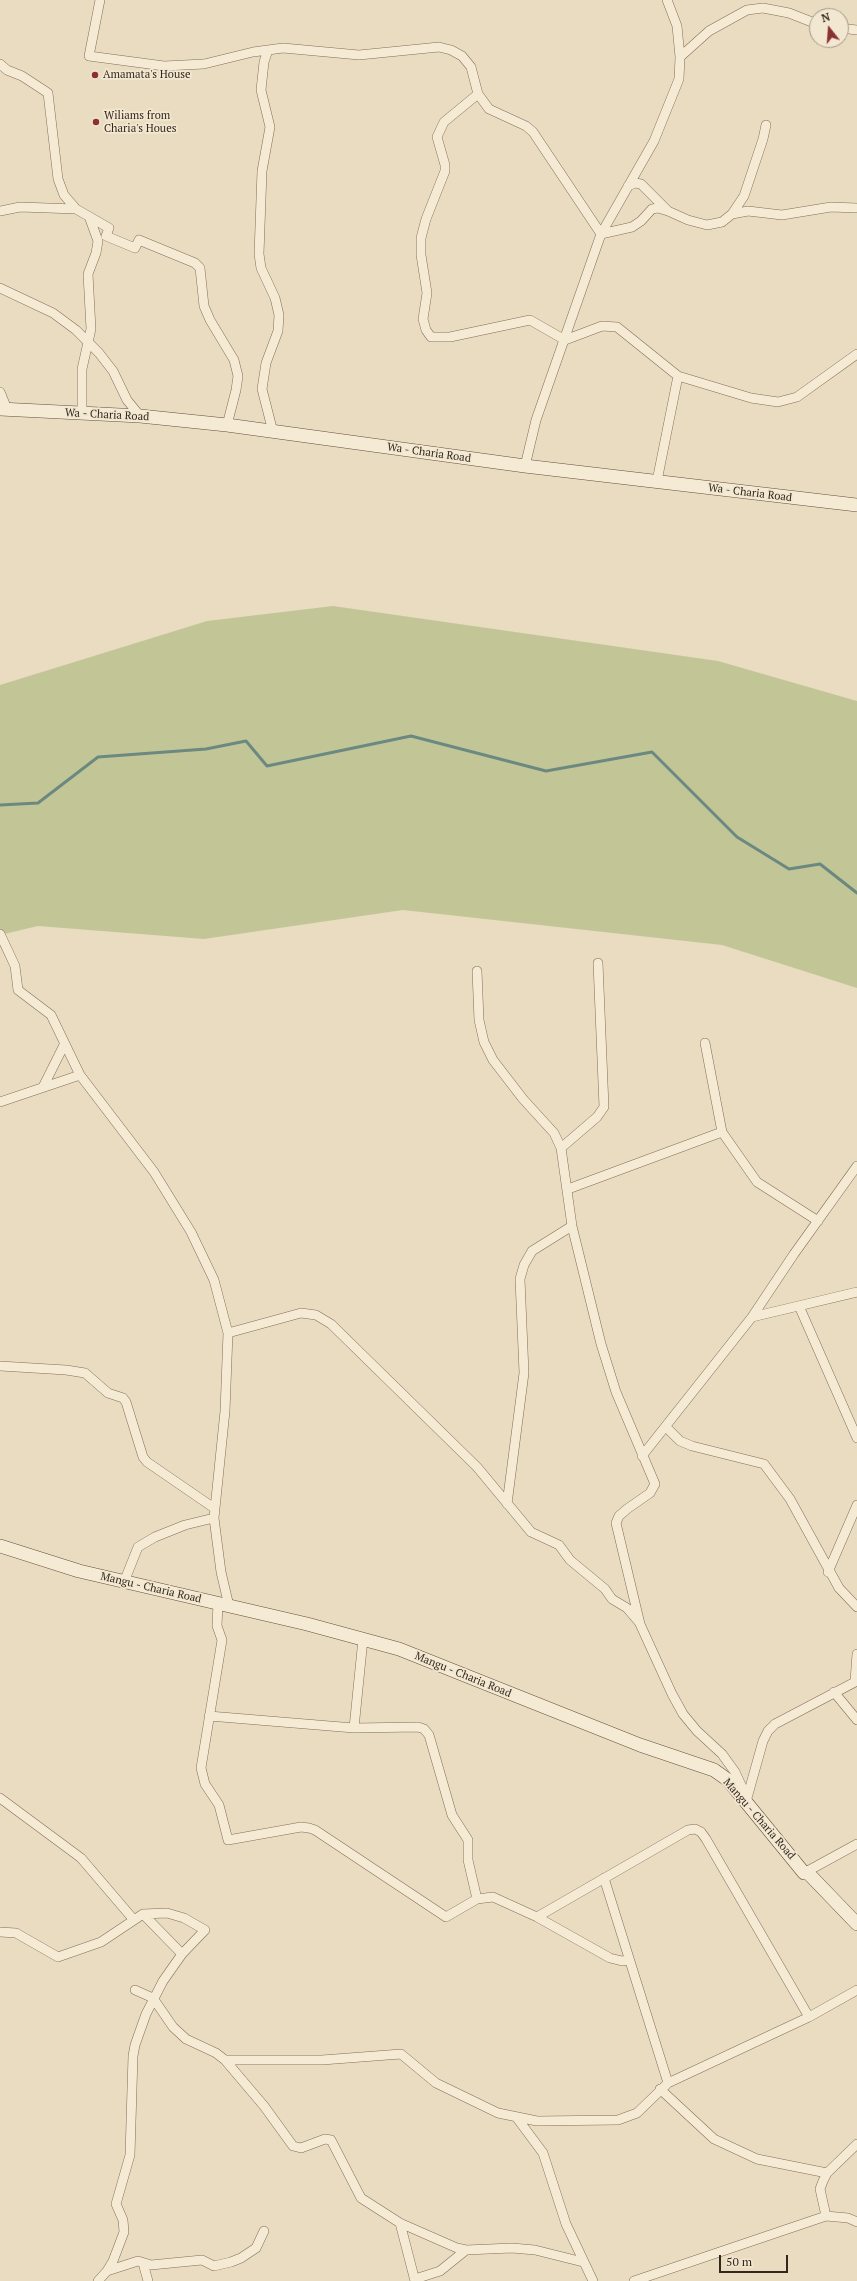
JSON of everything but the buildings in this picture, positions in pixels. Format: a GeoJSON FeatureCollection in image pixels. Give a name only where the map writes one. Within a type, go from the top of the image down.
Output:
{"type":"FeatureCollection","features":[{"type":"Feature","properties":{"kind":"street"},"geometry":{"type":"LineString","coordinates":[[100,0],[89,56],[164,66],[204,64],[283,48],[358,55],[439,47],[451,50],[462,56],[471,67],[478,94],[490,109],[526,126],[533,132],[601,234]]}},
{"type":"Feature","properties":{"kind":"street"},"geometry":{"type":"LineString","coordinates":[[525,466],[536,420],[565,340],[586,273],[601,234],[654,141],[679,79],[680,57],[677,26],[667,0]]}},
{"type":"Feature","properties":{"kind":"street"},"geometry":{"type":"LineString","coordinates":[[680,57],[709,32],[748,10],[763,8],[789,13],[809,21]]}},
{"type":"Feature","properties":{"kind":"street"},"geometry":{"type":"LineString","coordinates":[[268,50],[264,62],[261,90],[270,127],[262,171],[259,254],[261,268],[275,298],[279,315],[278,331],[266,362],[262,389],[273,432]]}},
{"type":"Feature","properties":{"kind":"street"},"geometry":{"type":"LineString","coordinates":[[0,64],[7,70],[22,76],[48,93],[58,179],[64,195],[76,209],[90,219],[109,228],[106,236],[136,248],[139,240],[195,263],[200,268],[204,306],[210,320],[234,360],[238,376],[227,425]]}},
{"type":"Feature","properties":{"kind":"street"},"geometry":{"type":"LineString","coordinates":[[478,94],[444,122],[437,137],[445,165],[421,238],[421,255],[427,293],[423,319],[426,330],[431,337],[444,338],[530,320],[565,340]]}},
{"type":"Feature","properties":{"kind":"street"},"geometry":{"type":"LineString","coordinates":[[601,234],[632,227],[641,221],[652,210],[658,208],[688,220],[707,225],[722,222],[732,214],[744,196],[763,139],[766,125]]}},
{"type":"Feature","properties":{"kind":"street"},"geometry":{"type":"LineString","coordinates":[[628,186],[635,183],[641,184],[668,211]]}},
{"type":"Feature","properties":{"kind":"street"},"geometry":{"type":"LineString","coordinates":[[0,211],[20,207],[76,209]]}},
{"type":"Feature","properties":{"kind":"street"},"geometry":{"type":"LineString","coordinates":[[732,214],[748,211],[772,216],[831,207],[857,208]]}},
{"type":"Feature","properties":{"kind":"street"},"geometry":{"type":"LineString","coordinates":[[82,413],[82,369],[91,329],[88,274],[96,252],[98,240],[90,219]]}},
{"type":"Feature","properties":{"kind":"street"},"geometry":{"type":"LineString","coordinates":[[0,288],[53,313],[88,341],[113,371],[127,400],[140,416]]}},
{"type":"Feature","properties":{"kind":"street"},"geometry":{"type":"LineString","coordinates":[[565,340],[602,326],[617,327],[678,376],[750,398],[778,402],[797,397],[857,354]]}},
{"type":"Feature","properties":{"kind":"street"},"geometry":{"type":"LineString","coordinates":[[657,481],[678,376]]}},
{"type":"Feature","properties":{"kind":"street"},"geometry":{"type":"LineString","coordinates":[[0,392],[4,409]]}},
{"type":"Feature","properties":{"kind":"street","name":"Wa - Charia Road"},"geometry":{"type":"LineString","coordinates":[[4,409],[140,416],[227,425],[525,466],[857,505]]}},
{"type":"Feature","properties":{"kind":"street"},"geometry":{"type":"LineString","coordinates":[[0,934],[15,966],[18,990],[51,1015],[64,1045],[80,1075],[149,1166],[191,1232],[214,1280],[228,1333],[225,1411],[214,1508],[224,1604],[217,1626],[222,1640],[209,1716],[202,1775],[219,1805],[228,1840],[301,1827],[309,1828],[315,1830],[446,1917],[477,1899],[487,1897],[500,1899],[537,1917],[610,1958],[622,1961],[628,1960]]}},
{"type":"Feature","properties":{"kind":"street"},"geometry":{"type":"LineString","coordinates":[[560,1148],[597,1118],[604,1107],[598,963]]}},
{"type":"Feature","properties":{"kind":"street"},"geometry":{"type":"LineString","coordinates":[[476,971],[479,1020],[484,1042],[493,1060],[554,1133],[560,1148],[568,1189],[572,1226],[601,1344],[616,1392],[655,1484],[654,1489],[627,1508],[619,1516],[616,1523],[640,1624],[672,1694],[683,1714],[697,1731],[722,1754],[735,1772],[754,1812]]}},
{"type":"Feature","properties":{"kind":"street"},"geometry":{"type":"LineString","coordinates":[[705,1043],[722,1132],[757,1182],[818,1221]]}},
{"type":"Feature","properties":{"kind":"street"},"geometry":{"type":"LineString","coordinates":[[43,1088],[64,1045]]}},
{"type":"Feature","properties":{"kind":"street"},"geometry":{"type":"LineString","coordinates":[[0,1102],[80,1075]]}},
{"type":"Feature","properties":{"kind":"street"},"geometry":{"type":"LineString","coordinates":[[568,1189],[722,1132]]}},
{"type":"Feature","properties":{"kind":"street"},"geometry":{"type":"LineString","coordinates":[[642,1456],[752,1317],[857,1166]]}},
{"type":"Feature","properties":{"kind":"street"},"geometry":{"type":"LineString","coordinates":[[507,1504],[524,1374],[520,1279],[524,1264],[532,1251],[572,1226]]}},
{"type":"Feature","properties":{"kind":"street"},"geometry":{"type":"LineString","coordinates":[[752,1317],[857,1292]]}},
{"type":"Feature","properties":{"kind":"street"},"geometry":{"type":"LineString","coordinates":[[799,1306],[857,1438]]}},
{"type":"Feature","properties":{"kind":"street"},"geometry":{"type":"LineString","coordinates":[[228,1333],[301,1313],[316,1314],[331,1324],[477,1466],[531,1532],[559,1545],[570,1560],[605,1589],[612,1599],[627,1608],[640,1624]]}},
{"type":"Feature","properties":{"kind":"street"},"geometry":{"type":"LineString","coordinates":[[0,1366],[66,1370],[85,1373],[108,1393],[123,1398],[126,1402],[143,1457],[147,1462],[214,1508]]}},
{"type":"Feature","properties":{"kind":"street"},"geometry":{"type":"LineString","coordinates":[[666,1427],[680,1441],[692,1446],[764,1464],[790,1499],[828,1572],[839,1588],[857,1607]]}},
{"type":"Feature","properties":{"kind":"street"},"geometry":{"type":"LineString","coordinates":[[828,1572],[857,1505]]}},
{"type":"Feature","properties":{"kind":"street"},"geometry":{"type":"LineString","coordinates":[[124,1582],[138,1547],[185,1525],[214,1518]]}},
{"type":"Feature","properties":{"kind":"street","name":"Mangu - Charia Road"},"geometry":{"type":"LineString","coordinates":[[0,1546],[79,1571],[224,1604],[363,1639],[421,1657],[632,1742],[714,1770],[728,1780],[804,1873],[808,1873],[857,1924]]}},
{"type":"Feature","properties":{"kind":"street"},"geometry":{"type":"LineString","coordinates":[[354,1728],[363,1639]]}},
{"type":"Feature","properties":{"kind":"street"},"geometry":{"type":"LineString","coordinates":[[747,1798],[763,1741],[768,1730],[775,1724],[856,1681],[857,1654]]}},
{"type":"Feature","properties":{"kind":"street"},"geometry":{"type":"LineString","coordinates":[[834,1692],[857,1720]]}},
{"type":"Feature","properties":{"kind":"street"},"geometry":{"type":"LineString","coordinates":[[209,1716],[354,1728],[418,1726],[424,1729],[429,1735],[452,1815],[468,1840],[468,1860],[477,1899]]}},
{"type":"Feature","properties":{"kind":"street"},"geometry":{"type":"LineString","coordinates":[[0,1798],[81,1858],[134,1920]]}},
{"type":"Feature","properties":{"kind":"street"},"geometry":{"type":"LineString","coordinates":[[537,1917],[688,1830],[695,1829],[701,1832],[809,2017]]}},
{"type":"Feature","properties":{"kind":"street"},"geometry":{"type":"LineString","coordinates":[[804,1873],[857,1844]]}},
{"type":"Feature","properties":{"kind":"street"},"geometry":{"type":"LineString","coordinates":[[604,1878],[628,1960],[668,2082]]}},
{"type":"Feature","properties":{"kind":"street"},"geometry":{"type":"LineString","coordinates":[[0,1932],[16,1933],[58,1957],[101,1942],[143,1914],[160,1912],[172,1914],[184,1918],[205,1930],[182,1954],[153,1998],[146,2014],[133,2056],[130,2155],[116,2204],[123,2220],[124,2232],[107,2271],[98,2281]]}},
{"type":"Feature","properties":{"kind":"street"},"geometry":{"type":"LineString","coordinates":[[143,1914],[182,1954]]}},
{"type":"Feature","properties":{"kind":"street"},"geometry":{"type":"LineString","coordinates":[[135,1990],[153,1998],[173,2027],[186,2040],[216,2053],[225,2060],[264,2106],[293,2146],[301,2148],[326,2139],[331,2140],[361,2198],[400,2223],[457,2248],[466,2250],[512,2248],[535,2250],[583,2262]]}},
{"type":"Feature","properties":{"kind":"street"},"geometry":{"type":"LineString","coordinates":[[225,2060],[322,2060],[401,2054],[436,2083],[498,2113],[537,2121],[618,2120],[637,2113],[668,2082],[809,2017],[857,1990]]}},
{"type":"Feature","properties":{"kind":"street"},"geometry":{"type":"LineString","coordinates":[[660,2089],[714,2139],[758,2159],[827,2173]]}},
{"type":"Feature","properties":{"kind":"street"},"geometry":{"type":"LineString","coordinates":[[517,2118],[543,2153],[566,2224],[593,2281]]}},
{"type":"Feature","properties":{"kind":"street"},"geometry":{"type":"LineString","coordinates":[[826,2216],[820,2189],[827,2173],[857,2144]]}},
{"type":"Feature","properties":{"kind":"street"},"geometry":{"type":"LineString","coordinates":[[634,2281],[826,2216],[848,2218],[857,2222]]}},
{"type":"Feature","properties":{"kind":"street"},"geometry":{"type":"LineString","coordinates":[[400,2223],[415,2280],[440,2271],[466,2250]]}},
{"type":"Feature","properties":{"kind":"street"},"geometry":{"type":"LineString","coordinates":[[107,2271],[133,2262],[158,2265],[202,2260],[214,2266],[231,2262],[241,2258],[256,2248],[264,2231]]}},
{"type":"Feature","properties":{"kind":"street"},"geometry":{"type":"LineString","coordinates":[[143,2263],[148,2281]]}},
{"type":"Feature","properties":{"kind":"green space"},"geometry":{"type":"Polygon","coordinates":[[[333,606],[718,661],[857,701],[857,988],[722,945],[403,910],[204,939],[38,926],[0,935],[0,685],[207,621],[333,606]]]}},
{"type":"Feature","properties":{"kind":"waterway"},"geometry":{"type":"LineString","coordinates":[[0,805],[38,803],[98,757],[206,749],[246,741],[267,766],[411,736],[546,771],[652,752],[737,837],[789,869],[820,864],[857,893]]}},
{"type":"Feature","properties":{"kind":"place","name":"Amamata's House"},"geometry":{"type":"Point","coordinates":[95,75]}},
{"type":"Feature","properties":{"kind":"place","name":"Wiliams from Charia's Houes"},"geometry":{"type":"Point","coordinates":[96,122]}}]}
